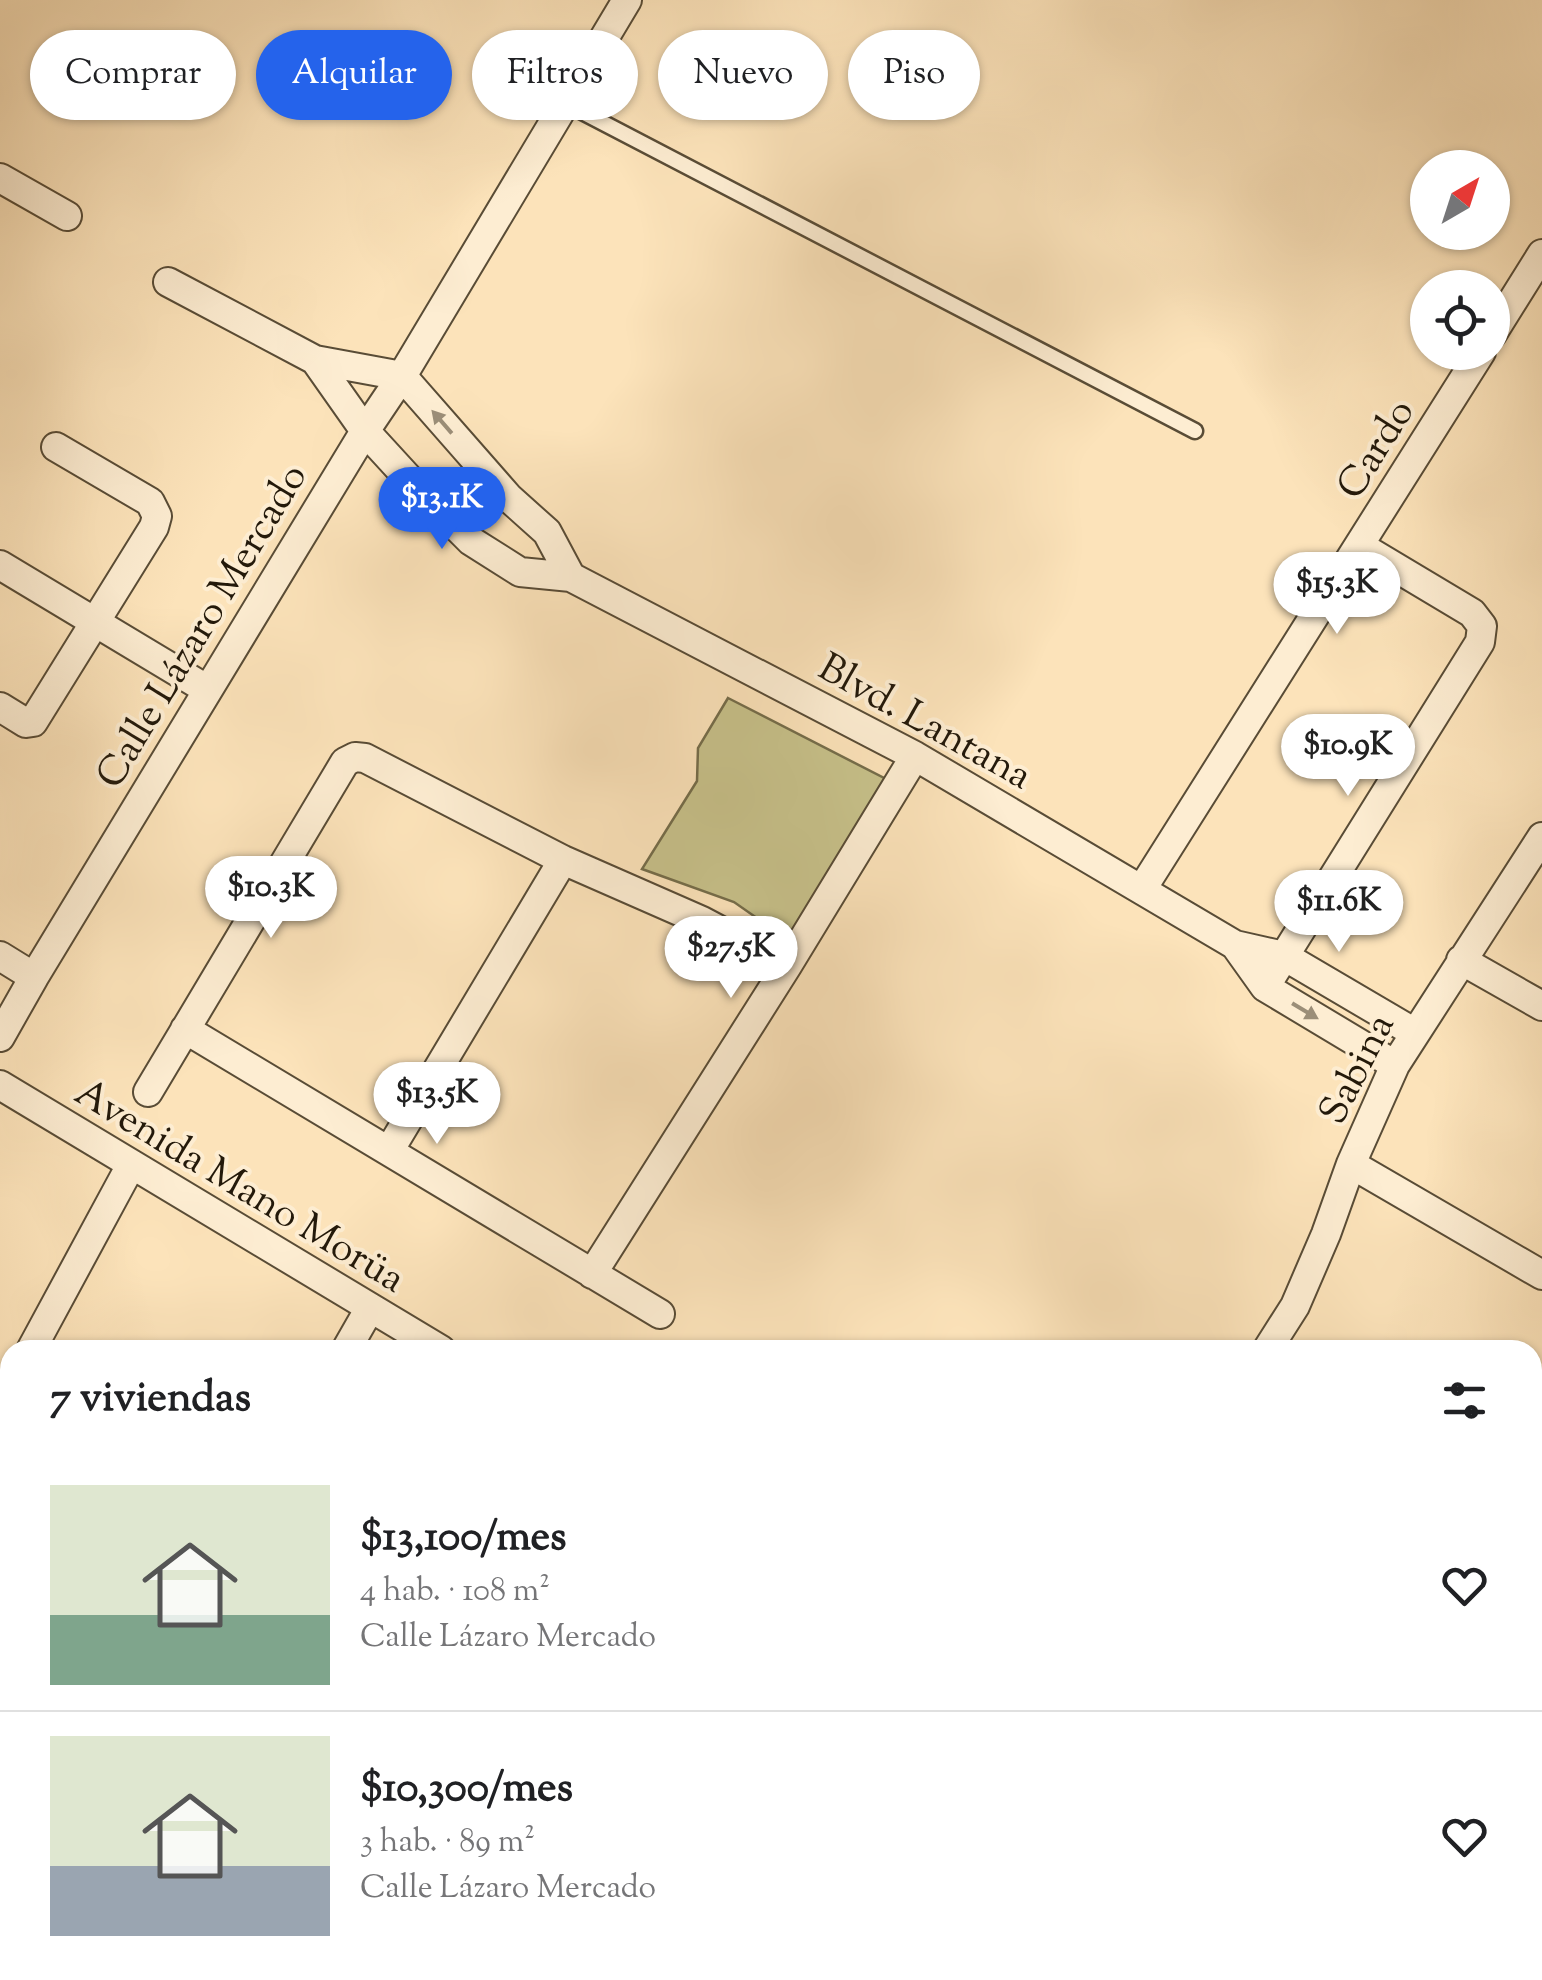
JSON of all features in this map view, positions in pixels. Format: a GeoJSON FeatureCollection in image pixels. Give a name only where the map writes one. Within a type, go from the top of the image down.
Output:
{"type":"FeatureCollection","features":[{"type":"Feature","properties":{"kind":"street","name":"Calle Lázaro Mercado"},"geometry":{"type":"LineString","coordinates":[[609,30],[627,0]]}},
{"type":"Feature","properties":{"kind":"street","name":"Calle Lázaro Mercado"},"geometry":{"type":"LineString","coordinates":[[0,1036],[555,120]]}},
{"type":"Feature","properties":{"kind":"street"},"geometry":{"type":"LineString","coordinates":[[0,178],[67,216]]}},
{"type":"Feature","properties":{"kind":"street"},"geometry":{"type":"LineString","coordinates":[[1510,305],[1542,254]]}},
{"type":"Feature","properties":{"kind":"street"},"geometry":{"type":"LineString","coordinates":[[168,282],[314,360],[402,376],[510,498],[548,532],[571,576]]}},
{"type":"Feature","properties":{"kind":"street"},"geometry":{"type":"LineString","coordinates":[[314,360],[365,431],[471,541],[520,572],[571,576]]}},
{"type":"Feature","properties":{"kind":"street","name":"Cardo"},"geometry":{"type":"LineString","coordinates":[[1142,888],[1470,370]]}},
{"type":"Feature","properties":{"kind":"street"},"geometry":{"type":"LineString","coordinates":[[0,706],[26,723],[33,722],[154,527],[157,516],[150,502],[56,447]]}},
{"type":"Feature","properties":{"kind":"street"},"geometry":{"type":"LineString","coordinates":[[1265,987],[1480,642],[1482,626],[1472,613],[1360,546]]}},
{"type":"Feature","properties":{"kind":"street"},"geometry":{"type":"LineString","coordinates":[[0,566],[208,690]]}},
{"type":"Feature","properties":{"kind":"street","name":"Blvd. Lantana"},"geometry":{"type":"LineString","coordinates":[[571,576],[914,756],[1235,945]]}},
{"type":"Feature","properties":{"kind":"street"},"geometry":{"type":"LineString","coordinates":[[592,1274],[787,966],[914,756]]}},
{"type":"Feature","properties":{"kind":"street"},"geometry":{"type":"LineString","coordinates":[[148,1092],[344,762],[355,757],[366,758],[563,860],[702,921],[787,966]]}},
{"type":"Feature","properties":{"kind":"street","name":"Sabina"},"geometry":{"type":"LineString","coordinates":[[1273,1340],[1295,1306],[1395,1065],[1542,837]]}},
{"type":"Feature","properties":{"kind":"street"},"geometry":{"type":"LineString","coordinates":[[389,1151],[563,860]]}},
{"type":"Feature","properties":{"kind":"street"},"geometry":{"type":"LineString","coordinates":[[1235,945],[1284,956],[1415,1033]]}},
{"type":"Feature","properties":{"kind":"street"},"geometry":{"type":"LineString","coordinates":[[1235,945],[1265,987],[1395,1065]]}},
{"type":"Feature","properties":{"kind":"street"},"geometry":{"type":"LineString","coordinates":[[0,956],[34,977]]}},
{"type":"Feature","properties":{"kind":"street"},"geometry":{"type":"LineString","coordinates":[[1461,960],[1542,1006]]}},
{"type":"Feature","properties":{"kind":"street"},"geometry":{"type":"LineString","coordinates":[[185,1029],[660,1314]]}},
{"type":"Feature","properties":{"kind":"street","name":"Avenida Mano Morüa"},"geometry":{"type":"LineString","coordinates":[[0,1085],[424,1340]]}},
{"type":"Feature","properties":{"kind":"street"},"geometry":{"type":"LineString","coordinates":[[1351,1164],[1542,1275]]}},
{"type":"Feature","properties":{"kind":"street"},"geometry":{"type":"LineString","coordinates":[[36,1340],[131,1165]]}},
{"type":"Feature","properties":{"kind":"street"},"geometry":{"type":"LineString","coordinates":[[352,1340],[370,1308]]}},
{"type":"Feature","properties":{"kind":"lane"},"geometry":{"type":"LineString","coordinates":[[598,120],[1195,431]]}},
{"type":"Feature","properties":{"kind":"shaded area"},"geometry":{"type":"Polygon","coordinates":[[[728,698],[888,780],[801,929],[781,935],[734,902],[642,869],[697,781],[698,748],[728,698]]]}}]}
